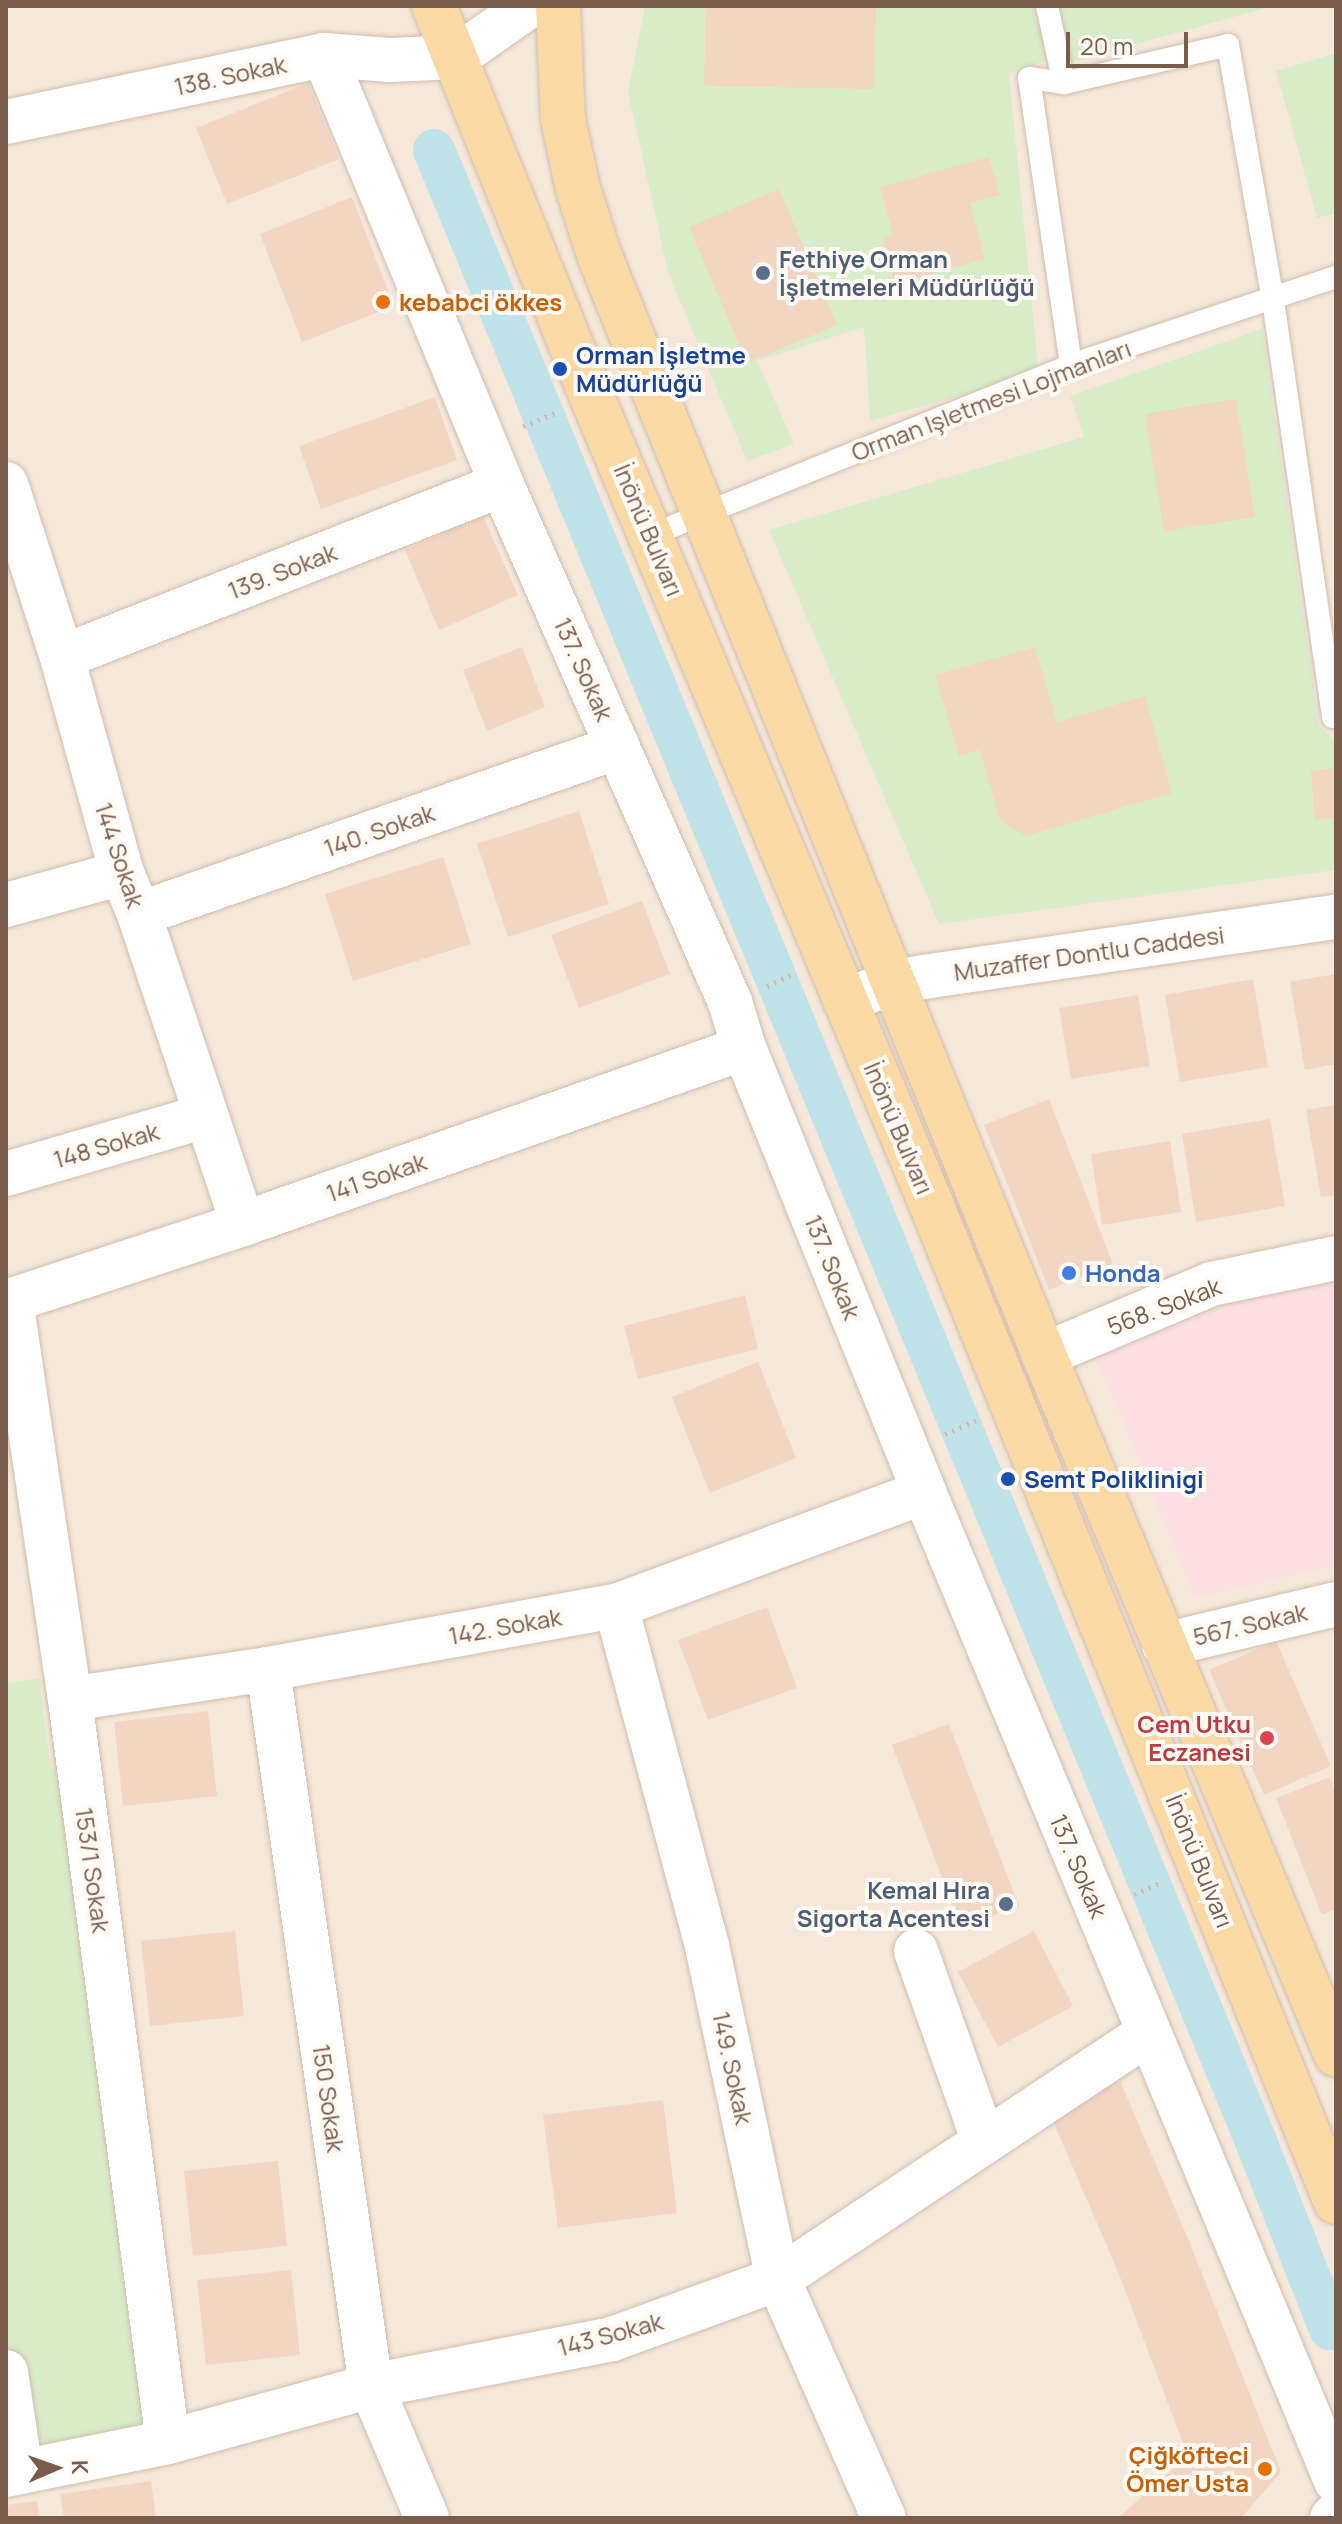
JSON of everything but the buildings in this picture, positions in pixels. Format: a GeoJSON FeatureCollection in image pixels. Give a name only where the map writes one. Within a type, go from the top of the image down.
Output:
{"type":"FeatureCollection","features":[{"type":"Feature","properties":{"kind":"main road","name":"İnönü Bulvarı"},"geometry":{"type":"LineString","coordinates":[[434,6],[846,1001],[1336,2202]]}},
{"type":"Feature","properties":{"kind":"main road","name":"İnönü Bulvarı"},"geometry":{"type":"LineString","coordinates":[[558,6],[563,119],[578,189],[600,257],[1044,1355],[1336,2054]]}},
{"type":"Feature","properties":{"kind":"street"},"geometry":{"type":"LineString","coordinates":[[456,57],[529,6]]}},
{"type":"Feature","properties":{"kind":"street","name":"138. Sokak"},"geometry":{"type":"LineString","coordinates":[[6,122],[324,55],[390,60],[456,57]]}},
{"type":"Feature","properties":{"kind":"street","name":"137. Sokak"},"geometry":{"type":"LineString","coordinates":[[324,55],[502,485],[730,1002],[744,1048],[924,1492],[1336,2481]]}},
{"type":"Feature","properties":{"kind":"street","name":"139. Sokak"},"geometry":{"type":"LineString","coordinates":[[62,657],[502,485]]}},
{"type":"Feature","properties":{"kind":"street","name":"144 Sokak"},"geometry":{"type":"LineString","coordinates":[[8,494],[62,657],[122,873],[139,914],[243,1224]]}},
{"type":"Feature","properties":{"kind":"street","name":"140. Sokak"},"geometry":{"type":"LineString","coordinates":[[139,914],[618,747]]}},
{"type":"Feature","properties":{"kind":"street"},"geometry":{"type":"LineString","coordinates":[[6,905],[122,873]]}},
{"type":"Feature","properties":{"kind":"street","name":"Muzaffer Dontlu Caddesi"},"geometry":{"type":"LineString","coordinates":[[846,1001],[892,982],[1336,917]]}},
{"type":"Feature","properties":{"kind":"street","name":"141 Sokak"},"geometry":{"type":"LineString","coordinates":[[8,1301],[243,1224],[744,1048]]}},
{"type":"Feature","properties":{"kind":"street","name":"148 Sokak"},"geometry":{"type":"LineString","coordinates":[[6,1174],[206,1116]]}},
{"type":"Feature","properties":{"kind":"street","name":"568. Sokak"},"geometry":{"type":"LineString","coordinates":[[1044,1355],[1211,1284],[1336,1258]]}},
{"type":"Feature","properties":{"kind":"street","name":"153/1 Sokak"},"geometry":{"type":"LineString","coordinates":[[8,1301],[70,1699],[168,2442]]}},
{"type":"Feature","properties":{"kind":"street","name":"142. Sokak"},"geometry":{"type":"LineString","coordinates":[[70,1699],[268,1669],[616,1606],[924,1492]]}},
{"type":"Feature","properties":{"kind":"street","name":"567. Sokak"},"geometry":{"type":"LineString","coordinates":[[1164,1645],[1336,1604]]}},
{"type":"Feature","properties":{"kind":"street","name":"149. Sokak"},"geometry":{"type":"LineString","coordinates":[[616,1606],[707,1946],[778,2279],[884,2518]]}},
{"type":"Feature","properties":{"kind":"street","name":"150 Sokak"},"geometry":{"type":"LineString","coordinates":[[268,1669],[371,2386],[427,2518]]}},
{"type":"Feature","properties":{"kind":"street"},"geometry":{"type":"LineString","coordinates":[[916,1951],[984,2142]]}},
{"type":"Feature","properties":{"kind":"street","name":"143 Sokak"},"geometry":{"type":"LineString","coordinates":[[14,2474],[168,2442],[371,2386],[612,2339],[778,2279],[1148,2033]]}},
{"type":"Feature","properties":{"kind":"street"},"geometry":{"type":"LineString","coordinates":[[6,2372],[14,2474]]}},
{"type":"Feature","properties":{"kind":"lane"},"geometry":{"type":"LineString","coordinates":[[1047,6],[1064,83]]}},
{"type":"Feature","properties":{"kind":"lane"},"geometry":{"type":"LineString","coordinates":[[1071,365],[1029,78],[1064,83],[1228,45],[1273,300],[1333,717],[1336,717]]}},
{"type":"Feature","properties":{"kind":"lane","name":"Orman Işletmesi Lojmanları"},"geometry":{"type":"LineString","coordinates":[[651,535],[1071,365],[1336,277]]}},
{"type":"Feature","properties":{"kind":"path"},"geometry":{"type":"LineString","coordinates":[[509,432],[565,409]]}},
{"type":"Feature","properties":{"kind":"path"},"geometry":{"type":"LineString","coordinates":[[941,1436],[980,1419]]}},
{"type":"Feature","properties":{"kind":"path"},"geometry":{"type":"LineString","coordinates":[[1131,1896],[1169,1879]]}},
{"type":"Feature","properties":{"kind":"shaded area"},"geometry":{"type":"Polygon","coordinates":[[[6,6],[1336,6],[1336,2518],[6,2518],[6,6]]]}},
{"type":"Feature","properties":{"kind":"shaded area"},"geometry":{"type":"Polygon","coordinates":[[[1336,1279],[1336,1565],[1195,1598],[1096,1357],[1251,1296],[1336,1279]]]}},
{"type":"Feature","properties":{"kind":"green space"},"geometry":{"type":"Polygon","coordinates":[[[645,6],[1033,6],[1048,60],[1009,74],[1039,374],[870,421],[864,327],[757,361],[794,444],[747,461],[668,272],[628,92],[645,6]]]}},
{"type":"Feature","properties":{"kind":"green space"},"geometry":{"type":"Polygon","coordinates":[[[1053,6],[1273,6],[1069,63],[1053,6]]]}},
{"type":"Feature","properties":{"kind":"green space"},"geometry":{"type":"Polygon","coordinates":[[[1336,53],[1336,213],[1317,218],[1276,71],[1336,53]]]}},
{"type":"Feature","properties":{"kind":"green space"},"geometry":{"type":"Polygon","coordinates":[[[1262,329],[1319,726],[1336,741],[1336,870],[939,924],[769,530],[1084,437],[1070,396],[1262,329]]]}},
{"type":"Feature","properties":{"kind":"green space"},"geometry":{"type":"Polygon","coordinates":[[[39,1678],[51,1769],[79,1766],[168,2442],[21,2472],[6,2372],[6,1683],[39,1678]]]}},
{"type":"Feature","properties":{"kind":"waterway"},"geometry":{"type":"LineString","coordinates":[[434,150],[1257,2144],[1330,2329]]}},
{"type":"Feature","properties":{"kind":"place","name":"Fethiye Orman İşletmeleri Müdürlüğü"},"geometry":{"type":"Point","coordinates":[763,273]}},
{"type":"Feature","properties":{"kind":"place","name":"kebabci ökkes"},"geometry":{"type":"Point","coordinates":[383,302]}},
{"type":"Feature","properties":{"kind":"place","name":"Orman İşletme Müdürlüğü"},"geometry":{"type":"Point","coordinates":[560,369]}},
{"type":"Feature","properties":{"kind":"place","name":"Honda"},"geometry":{"type":"Point","coordinates":[1069,1273]}},
{"type":"Feature","properties":{"kind":"place","name":"Semt Poliklinigi"},"geometry":{"type":"Point","coordinates":[1008,1479]}},
{"type":"Feature","properties":{"kind":"place","name":"Cem Utku Eczanesi"},"geometry":{"type":"Point","coordinates":[1267,1738]}},
{"type":"Feature","properties":{"kind":"place","name":"Kemal Hıra Sigorta Acentesi"},"geometry":{"type":"Point","coordinates":[1006,1904]}},
{"type":"Feature","properties":{"kind":"place","name":"Çiğköfteci Ömer Usta"},"geometry":{"type":"Point","coordinates":[1265,2469]}}]}
